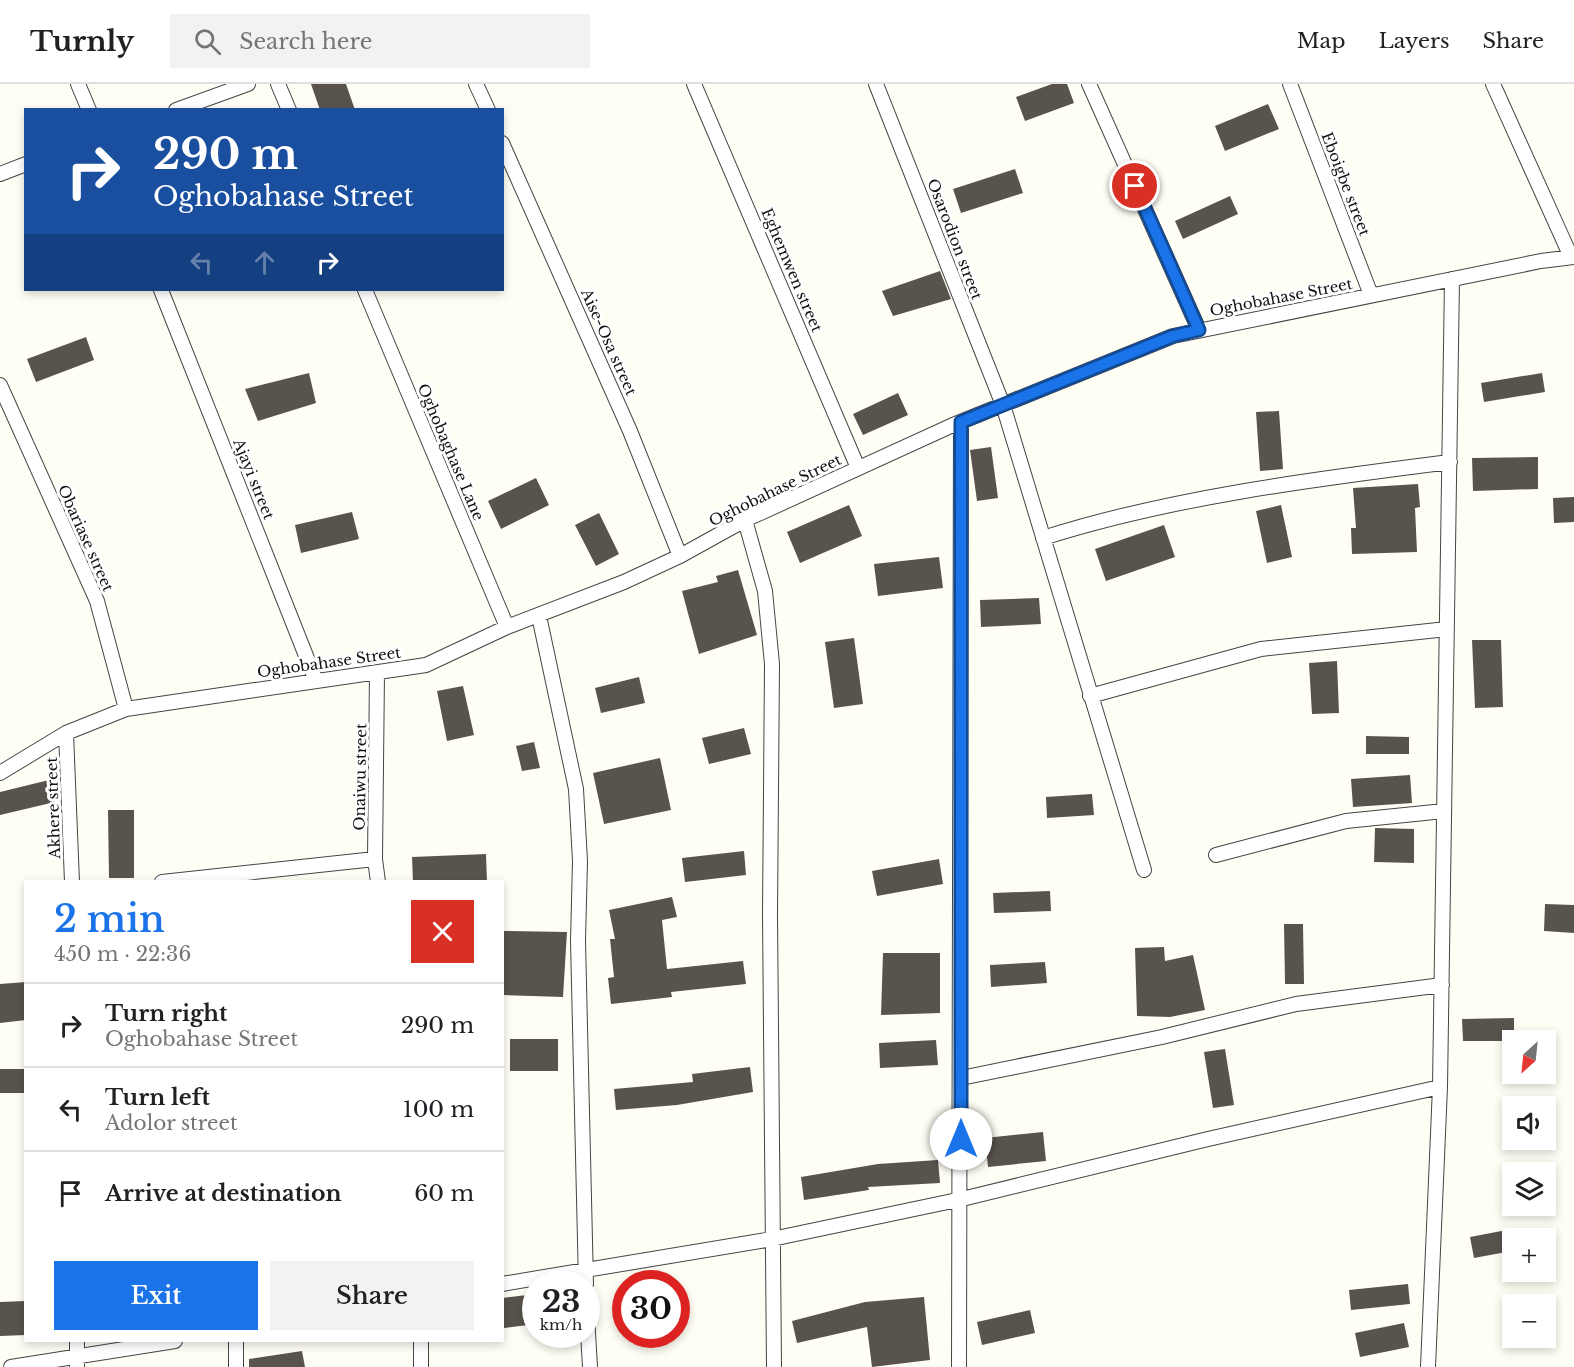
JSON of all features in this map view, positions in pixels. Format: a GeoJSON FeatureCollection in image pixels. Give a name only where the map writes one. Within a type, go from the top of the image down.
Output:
{"type":"FeatureCollection","features":[{"type":"Feature","properties":{"kind":"street"},"geometry":{"type":"LineString","coordinates":[[78,84],[88,108]]}},
{"type":"Feature","properties":{"kind":"street"},"geometry":{"type":"LineString","coordinates":[[182,108],[248,84]]}},
{"type":"Feature","properties":{"kind":"street"},"geometry":{"type":"LineString","coordinates":[[278,84],[288,108]]}},
{"type":"Feature","properties":{"kind":"street"},"geometry":{"type":"LineString","coordinates":[[476,84],[487,108]]}},
{"type":"Feature","properties":{"kind":"street","name":"Eghemwen street"},"geometry":{"type":"LineString","coordinates":[[694,84],[858,468]]}},
{"type":"Feature","properties":{"kind":"street","name":"Osarodion street"},"geometry":{"type":"LineString","coordinates":[[876,84],[1002,405],[1144,870]]}},
{"type":"Feature","properties":{"kind":"street"},"geometry":{"type":"LineString","coordinates":[[1089,84],[1199,330]]}},
{"type":"Feature","properties":{"kind":"street","name":"Eboigbe street"},"geometry":{"type":"LineString","coordinates":[[1290,84],[1371,295]]}},
{"type":"Feature","properties":{"kind":"street"},"geometry":{"type":"LineString","coordinates":[[1493,84],[1573,257]]}},
{"type":"Feature","properties":{"kind":"street","name":"Aise-Osa street"},"geometry":{"type":"LineString","coordinates":[[504,148],[630,431],[680,556]]}},
{"type":"Feature","properties":{"kind":"street"},"geometry":{"type":"LineString","coordinates":[[0,174],[24,165]]}},
{"type":"Feature","properties":{"kind":"street","name":"Oghobahase Street"},"geometry":{"type":"LineString","coordinates":[[0,772],[66,733],[126,709],[426,665],[507,627],[539,616],[680,556],[745,520],[961,422],[1173,336],[1452,279],[1573,257]]}},
{"type":"Feature","properties":{"kind":"street"},"geometry":{"type":"LineString","coordinates":[[1428,1367],[1440,1087],[1452,279]]}},
{"type":"Feature","properties":{"kind":"street","name":"Ajayi street"},"geometry":{"type":"LineString","coordinates":[[162,291],[316,681]]}},
{"type":"Feature","properties":{"kind":"street","name":"Oghobaghase Lane"},"geometry":{"type":"LineString","coordinates":[[365,291],[507,627]]}},
{"type":"Feature","properties":{"kind":"street","name":"Obariase street"},"geometry":{"type":"LineString","coordinates":[[0,385],[96,601],[126,709]]}},
{"type":"Feature","properties":{"kind":"street"},"geometry":{"type":"LineString","coordinates":[[959,1367],[962,1199],[961,422]]}},
{"type":"Feature","properties":{"kind":"street"},"geometry":{"type":"LineString","coordinates":[[1043,538],[1096,521],[1297,482],[1450,462]]}},
{"type":"Feature","properties":{"kind":"street"},"geometry":{"type":"LineString","coordinates":[[745,520],[765,591],[772,664],[770,915],[774,1367]]}},
{"type":"Feature","properties":{"kind":"street"},"geometry":{"type":"LineString","coordinates":[[539,616],[576,789],[580,861],[578,941],[585,1270]]}},
{"type":"Feature","properties":{"kind":"street"},"geometry":{"type":"LineString","coordinates":[[1090,696],[1261,649],[1447,629]]}},
{"type":"Feature","properties":{"kind":"street","name":"Onaiwu street"},"geometry":{"type":"LineString","coordinates":[[377,673],[375,859],[378,880]]}},
{"type":"Feature","properties":{"kind":"street","name":"Akhere street"},"geometry":{"type":"LineString","coordinates":[[66,733],[72,880]]}},
{"type":"Feature","properties":{"kind":"street"},"geometry":{"type":"LineString","coordinates":[[1216,855],[1346,821],[1444,811]]}},
{"type":"Feature","properties":{"kind":"street"},"geometry":{"type":"LineString","coordinates":[[181,880],[375,859]]}},
{"type":"Feature","properties":{"kind":"street"},"geometry":{"type":"LineString","coordinates":[[961,1078],[1162,1037],[1296,1004],[1442,984]]}},
{"type":"Feature","properties":{"kind":"street"},"geometry":{"type":"LineString","coordinates":[[600,1275],[962,1199],[1208,1139],[1440,1087]]}},
{"type":"Feature","properties":{"kind":"street"},"geometry":{"type":"LineString","coordinates":[[504,1284],[522,1283]]}},
{"type":"Feature","properties":{"kind":"street"},"geometry":{"type":"LineString","coordinates":[[77,1342],[77,1363]]}},
{"type":"Feature","properties":{"kind":"street"},"geometry":{"type":"LineString","coordinates":[[11,1367],[77,1363],[171,1342]]}},
{"type":"Feature","properties":{"kind":"street"},"geometry":{"type":"LineString","coordinates":[[236,1342],[236,1367]]}},
{"type":"Feature","properties":{"kind":"street"},"geometry":{"type":"LineString","coordinates":[[421,1342],[421,1367]]}},
{"type":"Feature","properties":{"kind":"street"},"geometry":{"type":"LineString","coordinates":[[589,1348],[590,1367]]}},
{"type":"Feature","properties":{"kind":"building"},"geometry":{"type":"Polygon","coordinates":[[[311,84],[346,84],[354,108],[319,108],[311,84]]]}},
{"type":"Feature","properties":{"kind":"building"},"geometry":{"type":"Polygon","coordinates":[[[1052,84],[1067,84],[1074,103],[1025,121],[1016,97],[1052,84]]]}},
{"type":"Feature","properties":{"kind":"building"},"geometry":{"type":"Polygon","coordinates":[[[1268,104],[1279,129],[1225,151],[1215,126],[1268,104]]]}},
{"type":"Feature","properties":{"kind":"building"},"geometry":{"type":"Polygon","coordinates":[[[1015,169],[1023,193],[961,213],[953,189],[1015,169]]]}},
{"type":"Feature","properties":{"kind":"building"},"geometry":{"type":"Polygon","coordinates":[[[1230,196],[1238,214],[1183,239],[1175,221],[1230,196]]]}},
{"type":"Feature","properties":{"kind":"building"},"geometry":{"type":"Polygon","coordinates":[[[940,271],[951,299],[893,316],[882,291],[940,271]]]}},
{"type":"Feature","properties":{"kind":"building"},"geometry":{"type":"Polygon","coordinates":[[[86,337],[94,360],[36,382],[27,359],[86,337]]]}},
{"type":"Feature","properties":{"kind":"building"},"geometry":{"type":"Polygon","coordinates":[[[309,373],[316,403],[258,421],[245,389],[309,373]]]}},
{"type":"Feature","properties":{"kind":"building"},"geometry":{"type":"Polygon","coordinates":[[[1542,373],[1545,392],[1484,402],[1481,383],[1542,373]]]}},
{"type":"Feature","properties":{"kind":"building"},"geometry":{"type":"Polygon","coordinates":[[[898,393],[908,415],[863,435],[853,414],[898,393]]]}},
{"type":"Feature","properties":{"kind":"building"},"geometry":{"type":"Polygon","coordinates":[[[1279,411],[1283,469],[1260,471],[1256,412],[1279,411]]]}},
{"type":"Feature","properties":{"kind":"building"},"geometry":{"type":"Polygon","coordinates":[[[991,447],[998,498],[977,501],[970,450],[991,447]]]}},
{"type":"Feature","properties":{"kind":"building"},"geometry":{"type":"Polygon","coordinates":[[[1538,457],[1538,489],[1473,491],[1472,458],[1538,457]]]}},
{"type":"Feature","properties":{"kind":"building"},"geometry":{"type":"Polygon","coordinates":[[[536,478],[549,505],[501,529],[488,501],[536,478]]]}},
{"type":"Feature","properties":{"kind":"building"},"geometry":{"type":"Polygon","coordinates":[[[1418,484],[1420,507],[1415,508],[1417,552],[1352,554],[1351,528],[1356,528],[1353,488],[1418,484]]]}},
{"type":"Feature","properties":{"kind":"building"},"geometry":{"type":"Polygon","coordinates":[[[1574,497],[1574,522],[1554,523],[1553,498],[1574,497]]]}},
{"type":"Feature","properties":{"kind":"building"},"geometry":{"type":"Polygon","coordinates":[[[849,505],[862,536],[800,563],[787,532],[849,505]]]}},
{"type":"Feature","properties":{"kind":"building"},"geometry":{"type":"Polygon","coordinates":[[[1281,505],[1292,557],[1267,563],[1256,511],[1281,505]]]}},
{"type":"Feature","properties":{"kind":"building"},"geometry":{"type":"Polygon","coordinates":[[[352,512],[359,539],[301,553],[295,525],[352,512]]]}},
{"type":"Feature","properties":{"kind":"building"},"geometry":{"type":"Polygon","coordinates":[[[599,513],[619,554],[596,566],[575,525],[599,513]]]}},
{"type":"Feature","properties":{"kind":"building"},"geometry":{"type":"Polygon","coordinates":[[[1164,525],[1175,557],[1106,581],[1095,549],[1164,525]]]}},
{"type":"Feature","properties":{"kind":"building"},"geometry":{"type":"Polygon","coordinates":[[[939,557],[943,588],[878,596],[874,564],[939,557]]]}},
{"type":"Feature","properties":{"kind":"building"},"geometry":{"type":"Polygon","coordinates":[[[738,570],[757,635],[699,654],[682,591],[718,582],[716,576],[738,570]]]}},
{"type":"Feature","properties":{"kind":"building"},"geometry":{"type":"Polygon","coordinates":[[[1039,598],[1041,624],[981,627],[980,600],[1039,598]]]}},
{"type":"Feature","properties":{"kind":"building"},"geometry":{"type":"Polygon","coordinates":[[[854,638],[863,704],[834,708],[825,642],[854,638]]]}},
{"type":"Feature","properties":{"kind":"building"},"geometry":{"type":"Polygon","coordinates":[[[1472,640],[1501,640],[1503,707],[1475,708],[1472,640]]]}},
{"type":"Feature","properties":{"kind":"building"},"geometry":{"type":"Polygon","coordinates":[[[1337,661],[1339,713],[1312,714],[1309,663],[1337,661]]]}},
{"type":"Feature","properties":{"kind":"building"},"geometry":{"type":"Polygon","coordinates":[[[639,677],[645,703],[601,713],[595,688],[639,677]]]}},
{"type":"Feature","properties":{"kind":"building"},"geometry":{"type":"Polygon","coordinates":[[[463,686],[474,735],[447,741],[437,691],[463,686]]]}},
{"type":"Feature","properties":{"kind":"building"},"geometry":{"type":"Polygon","coordinates":[[[744,728],[751,754],[709,764],[702,738],[744,728]]]}},
{"type":"Feature","properties":{"kind":"building"},"geometry":{"type":"Polygon","coordinates":[[[1366,736],[1409,737],[1409,754],[1366,754],[1366,736]]]}},
{"type":"Feature","properties":{"kind":"building"},"geometry":{"type":"Polygon","coordinates":[[[534,742],[540,768],[522,771],[516,746],[534,742]]]}},
{"type":"Feature","properties":{"kind":"building"},"geometry":{"type":"Polygon","coordinates":[[[660,758],[671,810],[604,824],[593,773],[660,758]]]}},
{"type":"Feature","properties":{"kind":"building"},"geometry":{"type":"Polygon","coordinates":[[[1410,775],[1412,803],[1353,807],[1351,779],[1410,775]]]}},
{"type":"Feature","properties":{"kind":"building"},"geometry":{"type":"Polygon","coordinates":[[[49,780],[55,802],[0,815],[0,792],[49,780]]]}},
{"type":"Feature","properties":{"kind":"building"},"geometry":{"type":"Polygon","coordinates":[[[1092,794],[1094,815],[1047,818],[1046,797],[1092,794]]]}},
{"type":"Feature","properties":{"kind":"building"},"geometry":{"type":"Polygon","coordinates":[[[108,810],[134,810],[134,878],[109,878],[108,810]]]}},
{"type":"Feature","properties":{"kind":"building"},"geometry":{"type":"Polygon","coordinates":[[[1375,828],[1414,829],[1414,863],[1374,862],[1375,828]]]}},
{"type":"Feature","properties":{"kind":"building"},"geometry":{"type":"Polygon","coordinates":[[[744,851],[746,875],[685,882],[682,858],[744,851]]]}},
{"type":"Feature","properties":{"kind":"building"},"geometry":{"type":"Polygon","coordinates":[[[486,854],[487,880],[413,880],[412,857],[486,854]]]}},
{"type":"Feature","properties":{"kind":"building"},"geometry":{"type":"Polygon","coordinates":[[[939,859],[943,884],[877,896],[872,871],[939,859]]]}},
{"type":"Feature","properties":{"kind":"building"},"geometry":{"type":"Polygon","coordinates":[[[1050,891],[1051,911],[994,913],[993,893],[1050,891]]]}},
{"type":"Feature","properties":{"kind":"building"},"geometry":{"type":"Polygon","coordinates":[[[672,897],[677,917],[662,920],[667,969],[743,961],[746,984],[671,992],[672,997],[611,1004],[608,978],[614,977],[610,939],[615,939],[609,910],[672,897]]]}},
{"type":"Feature","properties":{"kind":"building"},"geometry":{"type":"Polygon","coordinates":[[[1545,904],[1574,905],[1574,933],[1544,931],[1545,904]]]}},
{"type":"Feature","properties":{"kind":"building"},"geometry":{"type":"Polygon","coordinates":[[[1284,924],[1303,924],[1304,984],[1285,984],[1284,924]]]}},
{"type":"Feature","properties":{"kind":"building"},"geometry":{"type":"Polygon","coordinates":[[[504,931],[567,932],[563,997],[504,995],[504,931]]]}},
{"type":"Feature","properties":{"kind":"building"},"geometry":{"type":"Polygon","coordinates":[[[1164,947],[1165,961],[1193,955],[1205,1010],[1170,1017],[1137,1016],[1135,948],[1164,947]]]}},
{"type":"Feature","properties":{"kind":"building"},"geometry":{"type":"Polygon","coordinates":[[[883,953],[940,953],[940,1013],[881,1015],[883,953]]]}},
{"type":"Feature","properties":{"kind":"building"},"geometry":{"type":"Polygon","coordinates":[[[1045,962],[1047,983],[991,987],[990,965],[1045,962]]]}},
{"type":"Feature","properties":{"kind":"building"},"geometry":{"type":"Polygon","coordinates":[[[24,982],[24,1020],[0,1023],[0,984],[24,982]]]}},
{"type":"Feature","properties":{"kind":"building"},"geometry":{"type":"Polygon","coordinates":[[[1514,1018],[1514,1030],[1502,1030],[1502,1041],[1463,1041],[1462,1019],[1514,1018]]]}},
{"type":"Feature","properties":{"kind":"building"},"geometry":{"type":"Polygon","coordinates":[[[510,1039],[558,1039],[558,1071],[510,1071],[510,1039]]]}},
{"type":"Feature","properties":{"kind":"building"},"geometry":{"type":"Polygon","coordinates":[[[936,1040],[938,1065],[880,1068],[879,1043],[936,1040]]]}},
{"type":"Feature","properties":{"kind":"building"},"geometry":{"type":"Polygon","coordinates":[[[1225,1049],[1234,1105],[1213,1108],[1204,1052],[1225,1049]]]}},
{"type":"Feature","properties":{"kind":"building"},"geometry":{"type":"Polygon","coordinates":[[[750,1067],[753,1092],[677,1105],[616,1110],[614,1089],[693,1082],[692,1074],[750,1067]]]}},
{"type":"Feature","properties":{"kind":"building"},"geometry":{"type":"Polygon","coordinates":[[[0,1069],[24,1069],[24,1093],[0,1093],[0,1069]]]}},
{"type":"Feature","properties":{"kind":"building"},"geometry":{"type":"Polygon","coordinates":[[[1043,1132],[1046,1161],[988,1167],[985,1138],[1043,1132]]]}},
{"type":"Feature","properties":{"kind":"building"},"geometry":{"type":"Polygon","coordinates":[[[938,1160],[940,1183],[868,1187],[869,1190],[804,1200],[801,1177],[878,1164],[938,1160]]]}},
{"type":"Feature","properties":{"kind":"building"},"geometry":{"type":"Polygon","coordinates":[[[1502,1231],[1502,1253],[1474,1258],[1470,1237],[1502,1231]]]}},
{"type":"Feature","properties":{"kind":"building"},"geometry":{"type":"Polygon","coordinates":[[[1408,1284],[1410,1304],[1351,1310],[1349,1290],[1408,1284]]]}},
{"type":"Feature","properties":{"kind":"building"},"geometry":{"type":"Polygon","coordinates":[[[522,1296],[522,1326],[504,1328],[504,1298],[522,1296]]]}},
{"type":"Feature","properties":{"kind":"building"},"geometry":{"type":"Polygon","coordinates":[[[924,1297],[930,1360],[872,1367],[867,1327],[797,1343],[792,1321],[865,1302],[924,1297]]]}},
{"type":"Feature","properties":{"kind":"building"},"geometry":{"type":"Polygon","coordinates":[[[24,1301],[24,1335],[0,1336],[0,1302],[24,1301]]]}},
{"type":"Feature","properties":{"kind":"building"},"geometry":{"type":"Polygon","coordinates":[[[1030,1310],[1035,1333],[982,1345],[977,1322],[1030,1310]]]}},
{"type":"Feature","properties":{"kind":"building"},"geometry":{"type":"Polygon","coordinates":[[[1404,1323],[1409,1347],[1360,1357],[1355,1333],[1404,1323]]]}},
{"type":"Feature","properties":{"kind":"building"},"geometry":{"type":"Polygon","coordinates":[[[302,1351],[305,1367],[249,1367],[249,1359],[302,1351]]]}},
{"type":"Feature","properties":{"kind":"route"},"geometry":{"type":"LineString","coordinates":[[961,1139],[961,422],[1173,336],[1199,330],[1135,186]]}}]}
